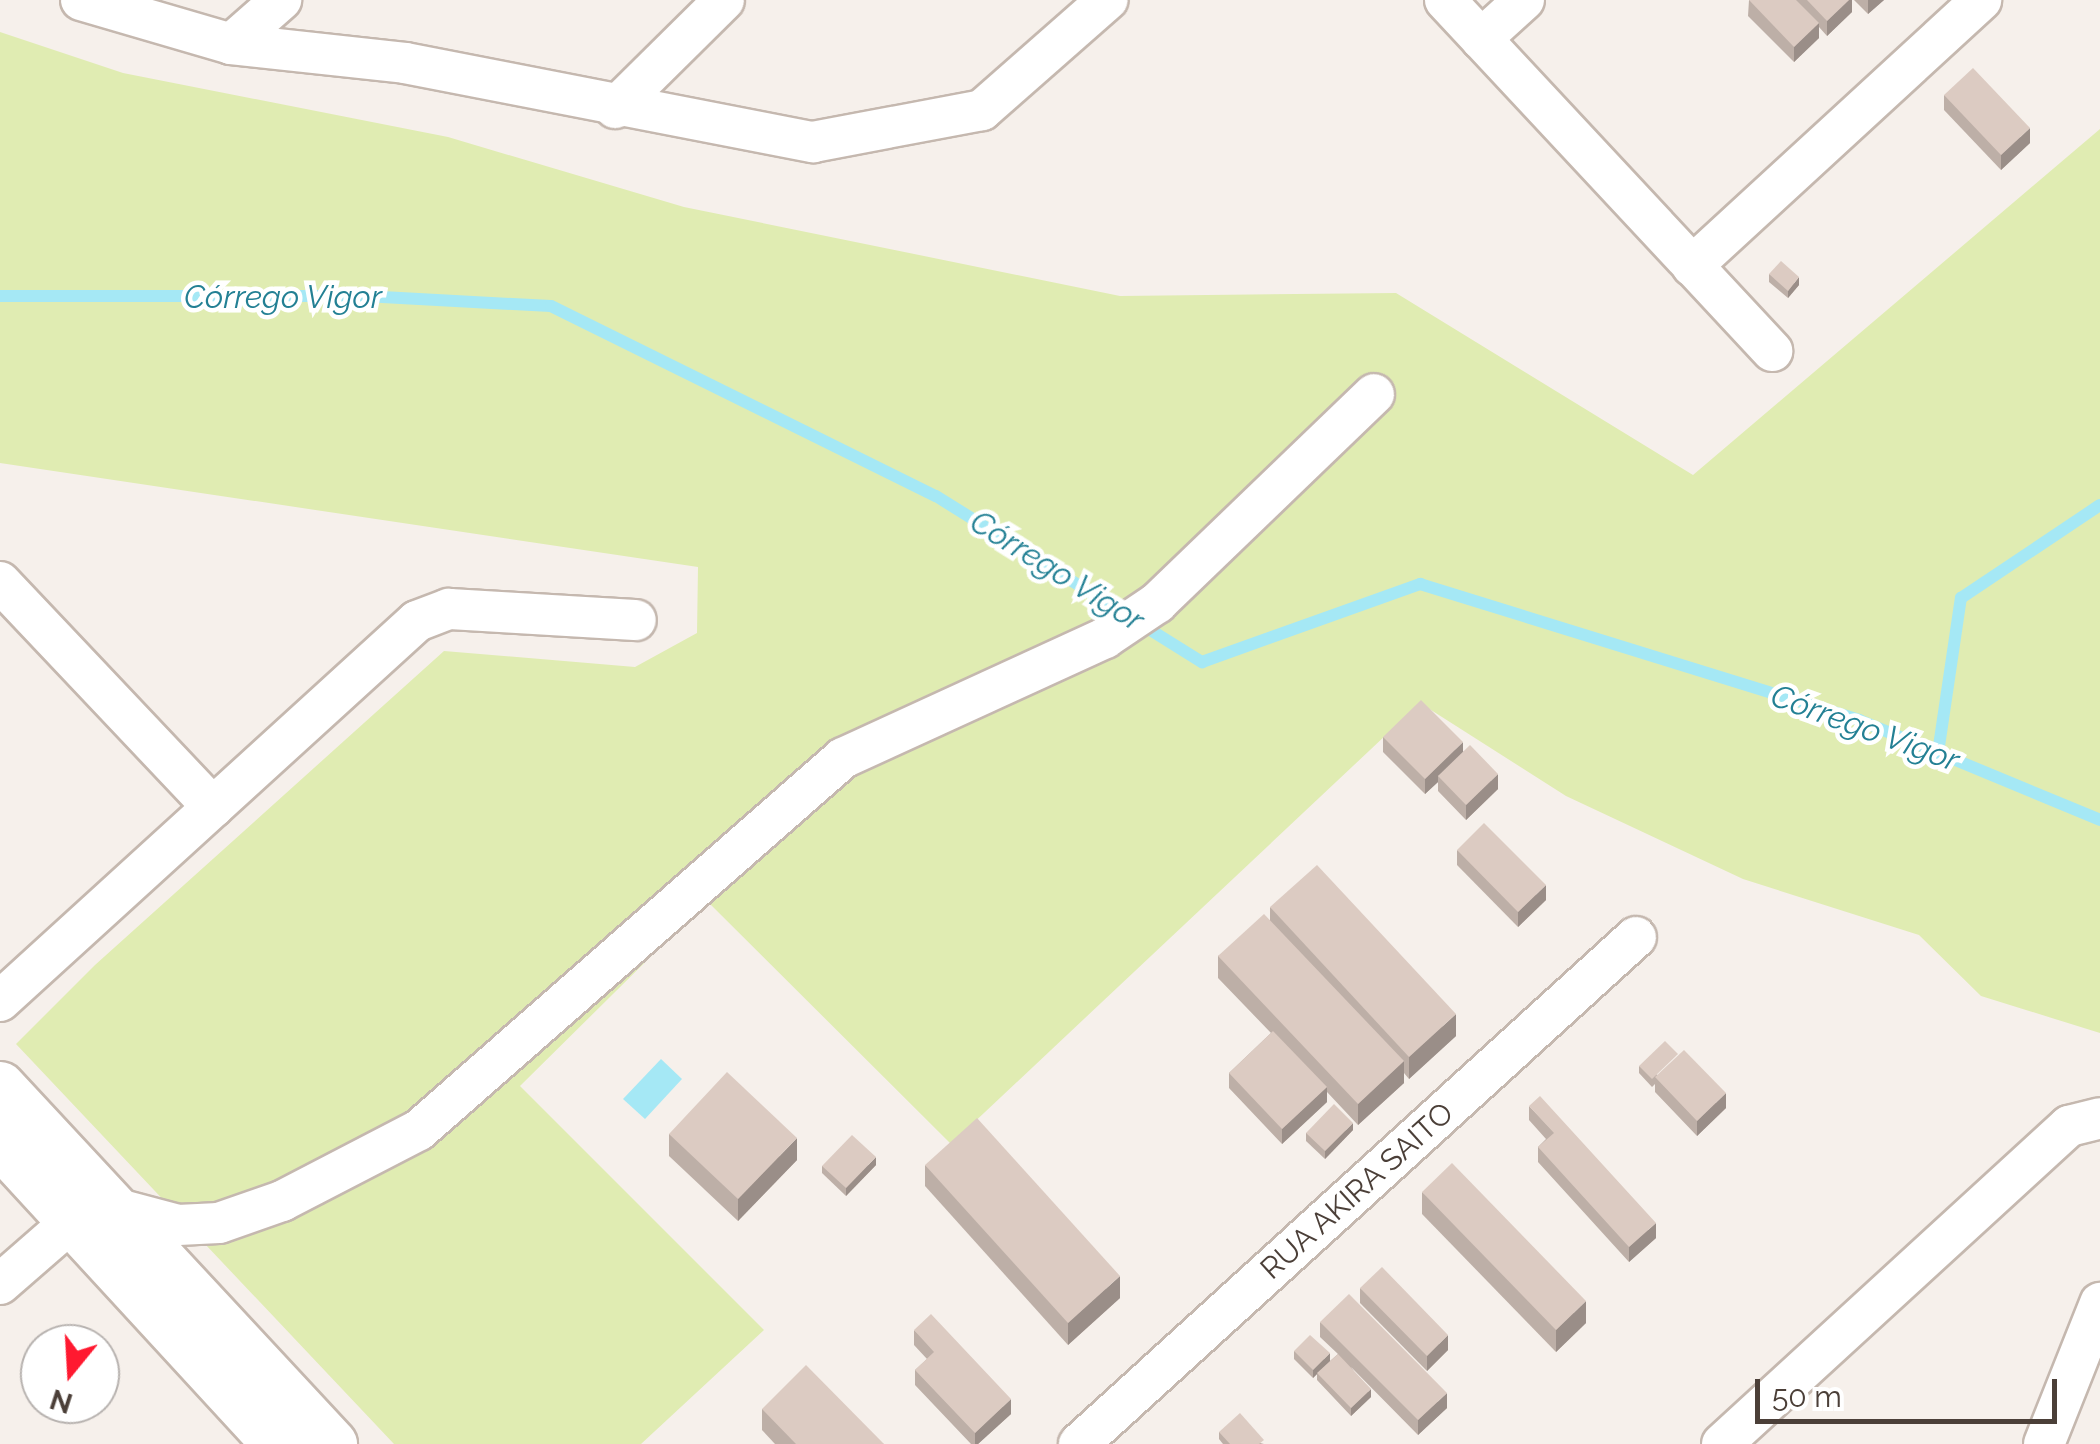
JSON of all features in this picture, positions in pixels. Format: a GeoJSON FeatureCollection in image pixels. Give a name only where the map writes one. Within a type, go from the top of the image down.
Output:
{"type":"FeatureCollection","features":[{"type":"Feature","properties":{"kind":"street"},"geometry":{"type":"LineString","coordinates":[[80,0],[231,44],[405,62],[615,108],[813,142],[982,110],[1106,0]]}},
{"type":"Feature","properties":{"kind":"street"},"geometry":{"type":"LineString","coordinates":[[231,44],[281,0]]}},
{"type":"Feature","properties":{"kind":"street"},"geometry":{"type":"LineString","coordinates":[[615,108],[724,0]]}},
{"type":"Feature","properties":{"kind":"street"},"geometry":{"type":"LineString","coordinates":[[1445,0],[1772,351]]}},
{"type":"Feature","properties":{"kind":"street"},"geometry":{"type":"LineString","coordinates":[[1481,39],[1524,0]]}},
{"type":"Feature","properties":{"kind":"street"},"geometry":{"type":"LineString","coordinates":[[1692,266],[1980,0]]}},
{"type":"Feature","properties":{"kind":"street"},"geometry":{"type":"LineString","coordinates":[[0,1284],[89,1214],[178,1226],[219,1222],[282,1201],[419,1130],[843,758],[1105,638],[1157,602],[1374,394]]}},
{"type":"Feature","properties":{"kind":"street"},"geometry":{"type":"LineString","coordinates":[[0,582],[213,807]]}},
{"type":"Feature","properties":{"kind":"street"},"geometry":{"type":"LineString","coordinates":[[0,1002],[417,621],[449,609],[636,620]]}},
{"type":"Feature","properties":{"kind":"street","name":"RUA AKIRA SAITO"},"geometry":{"type":"LineString","coordinates":[[1079,1444],[1636,937]]}},
{"type":"Feature","properties":{"kind":"street"},"geometry":{"type":"LineString","coordinates":[[0,1087],[89,1214],[278,1444]]}},
{"type":"Feature","properties":{"kind":"street"},"geometry":{"type":"LineString","coordinates":[[1722,1444],[2069,1126],[2100,1118]]}},
{"type":"Feature","properties":{"kind":"street"},"geometry":{"type":"LineString","coordinates":[[0,1142],[89,1214],[332,1444]]}},
{"type":"Feature","properties":{"kind":"street"},"geometry":{"type":"LineString","coordinates":[[2044,1444],[2100,1303]]}},
{"type":"Feature","properties":{"kind":"green space"},"geometry":{"type":"Polygon","coordinates":[[[0,32],[123,73],[448,137],[684,207],[1120,296],[1396,293],[1693,475],[2100,129],[2100,1033],[1981,996],[1919,935],[1743,879],[1566,796],[1420,703],[951,1144],[707,901],[520,1086],[764,1330],[641,1444],[394,1444],[16,1044],[95,965],[444,651],[635,667],[697,633],[698,567],[0,463],[0,32]]]}},
{"type":"Feature","properties":{"kind":"water"},"geometry":{"type":"Polygon","coordinates":[[[661,1059],[682,1079],[645,1119],[623,1099],[661,1059]]]}},
{"type":"Feature","properties":{"kind":"building"},"geometry":{"type":"Polygon","coordinates":[[[1749,0],[1796,0],[1819,23],[1794,47],[1749,0]]]}},
{"type":"Feature","properties":{"kind":"building"},"geometry":{"type":"Polygon","coordinates":[[[1807,0],[1849,0],[1827,21],[1807,0]]]}},
{"type":"Feature","properties":{"kind":"building"},"geometry":{"type":"Polygon","coordinates":[[[1973,68],[2030,128],[2001,155],[1944,95],[1973,68]]]}},
{"type":"Feature","properties":{"kind":"building"},"geometry":{"type":"Polygon","coordinates":[[[1781,261],[1799,277],[1788,291],[1769,274],[1781,261]]]}},
{"type":"Feature","properties":{"kind":"building"},"geometry":{"type":"Polygon","coordinates":[[[1421,700],[1463,742],[1425,779],[1383,737],[1421,700]]]}},
{"type":"Feature","properties":{"kind":"building"},"geometry":{"type":"Polygon","coordinates":[[[1470,745],[1498,774],[1466,805],[1438,776],[1470,745]]]}},
{"type":"Feature","properties":{"kind":"building"},"geometry":{"type":"Polygon","coordinates":[[[1484,823],[1546,885],[1518,912],[1457,850],[1484,823]]]}},
{"type":"Feature","properties":{"kind":"building"},"geometry":{"type":"Polygon","coordinates":[[[1317,865],[1456,1014],[1409,1057],[1270,907],[1317,865]]]}},
{"type":"Feature","properties":{"kind":"building"},"geometry":{"type":"Polygon","coordinates":[[[1264,914],[1404,1061],[1358,1104],[1218,956],[1264,914]]]}},
{"type":"Feature","properties":{"kind":"building"},"geometry":{"type":"Polygon","coordinates":[[[1273,1031],[1327,1087],[1282,1129],[1229,1073],[1273,1031]]]}},
{"type":"Feature","properties":{"kind":"building"},"geometry":{"type":"Polygon","coordinates":[[[1665,1041],[1678,1054],[1652,1079],[1639,1066],[1665,1041]]]}},
{"type":"Feature","properties":{"kind":"building"},"geometry":{"type":"Polygon","coordinates":[[[1684,1050],[1726,1093],[1697,1121],[1655,1077],[1684,1050]]]}},
{"type":"Feature","properties":{"kind":"building"},"geometry":{"type":"Polygon","coordinates":[[[727,1072],[797,1138],[738,1199],[669,1134],[727,1072]]]}},
{"type":"Feature","properties":{"kind":"building"},"geometry":{"type":"Polygon","coordinates":[[[1540,1096],[1656,1223],[1629,1247],[1538,1147],[1554,1133],[1529,1106],[1540,1096]]]}},
{"type":"Feature","properties":{"kind":"building"},"geometry":{"type":"Polygon","coordinates":[[[1334,1104],[1353,1123],[1325,1151],[1306,1133],[1334,1104]]]}},
{"type":"Feature","properties":{"kind":"building"},"geometry":{"type":"Polygon","coordinates":[[[977,1118],[1120,1276],[1068,1323],[925,1165],[977,1118]]]}},
{"type":"Feature","properties":{"kind":"building"},"geometry":{"type":"Polygon","coordinates":[[[852,1135],[876,1157],[846,1188],[822,1166],[852,1135]]]}},
{"type":"Feature","properties":{"kind":"building"},"geometry":{"type":"Polygon","coordinates":[[[1452,1163],[1586,1301],[1556,1330],[1422,1192],[1452,1163]]]}},
{"type":"Feature","properties":{"kind":"building"},"geometry":{"type":"Polygon","coordinates":[[[1382,1267],[1448,1335],[1427,1356],[1360,1288],[1382,1267]]]}},
{"type":"Feature","properties":{"kind":"building"},"geometry":{"type":"Polygon","coordinates":[[[1349,1294],[1447,1393],[1418,1420],[1320,1322],[1349,1294]]]}},
{"type":"Feature","properties":{"kind":"building"},"geometry":{"type":"Polygon","coordinates":[[[931,1314],[1011,1399],[975,1433],[915,1370],[934,1352],[914,1330],[931,1314]]]}},
{"type":"Feature","properties":{"kind":"building"},"geometry":{"type":"Polygon","coordinates":[[[1310,1335],[1330,1353],[1313,1370],[1294,1351],[1310,1335]]]}},
{"type":"Feature","properties":{"kind":"building"},"geometry":{"type":"Polygon","coordinates":[[[1338,1354],[1371,1389],[1351,1408],[1317,1373],[1338,1354]]]}},
{"type":"Feature","properties":{"kind":"building"},"geometry":{"type":"Polygon","coordinates":[[[806,1365],[884,1444],[796,1444],[762,1409],[806,1365]]]}},
{"type":"Feature","properties":{"kind":"building"},"geometry":{"type":"Polygon","coordinates":[[[1240,1413],[1264,1440],[1259,1444],[1230,1444],[1219,1432],[1240,1413]]]}},
{"type":"Feature","properties":{"kind":"waterway","name":"Córrego Vigor"},"geometry":{"type":"LineString","coordinates":[[0,296],[364,296],[551,306],[936,496],[1202,662],[1420,584],[1859,720],[2100,820]]}},
{"type":"Feature","properties":{"kind":"waterway"},"geometry":{"type":"LineString","coordinates":[[1938,753],[1961,598],[2100,505]]}}]}
